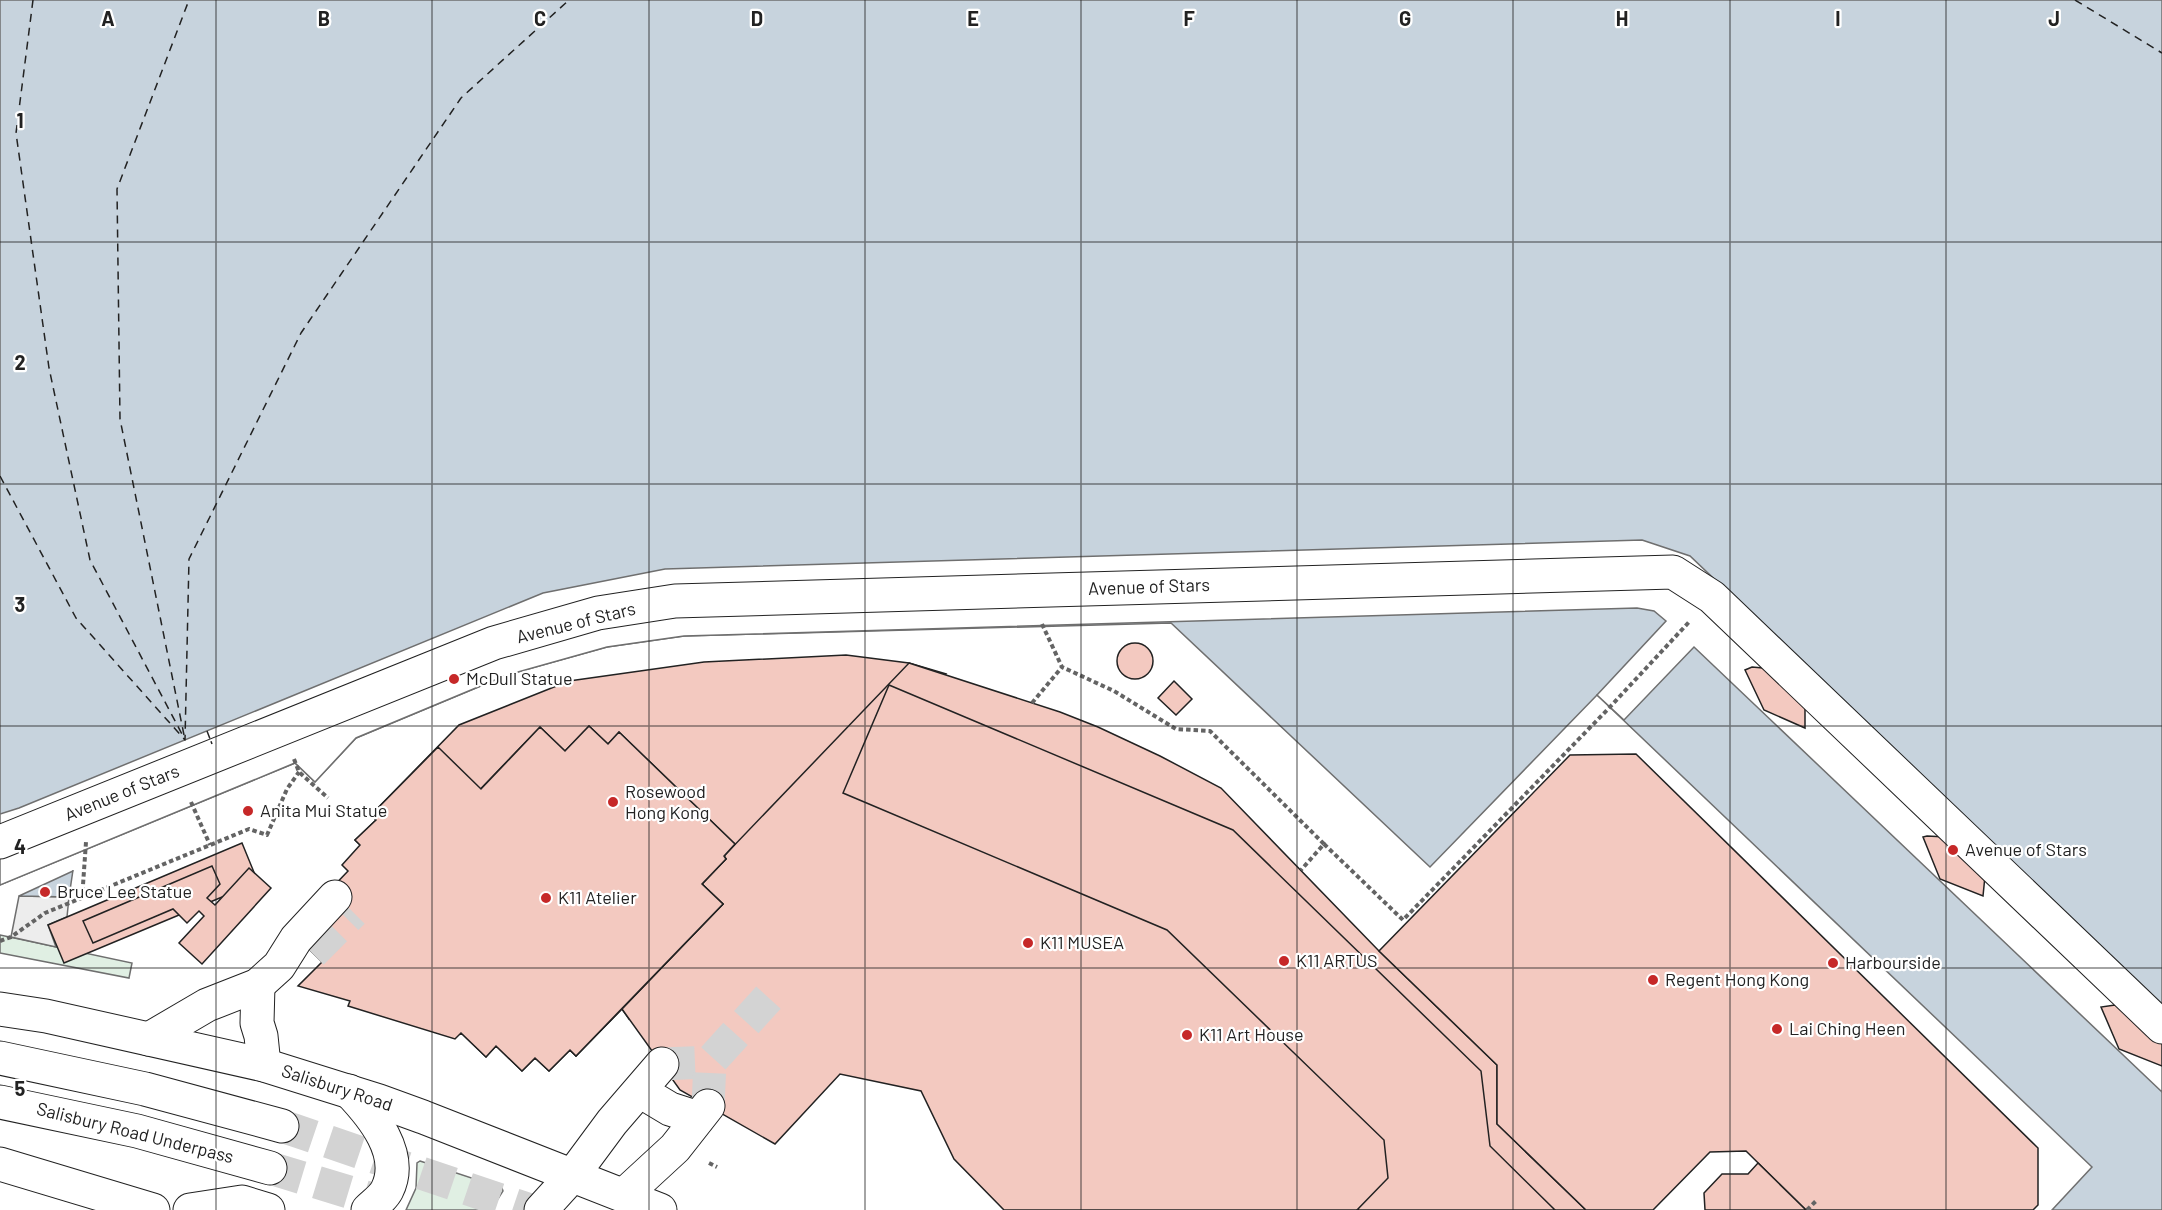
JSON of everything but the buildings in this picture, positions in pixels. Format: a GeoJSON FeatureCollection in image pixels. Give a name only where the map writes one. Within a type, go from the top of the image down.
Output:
{"type":"FeatureCollection","features":[{"type":"Feature","properties":{"kind":"street","name":"Avenue of Stars"},"geometry":{"type":"LineString","coordinates":[[0,842],[494,643],[598,613],[675,601],[1673,572],[1712,597],[2162,1027]]}},
{"type":"Feature","properties":{"kind":"street"},"geometry":{"type":"LineString","coordinates":[[264,1065],[261,1036],[257,1023],[268,975],[296,939],[335,897]]}},
{"type":"Feature","properties":{"kind":"street"},"geometry":{"type":"LineString","coordinates":[[150,1039],[207,1005],[312,953]]}},
{"type":"Feature","properties":{"kind":"street","name":"Salisbury Road"},"geometry":{"type":"LineString","coordinates":[[0,1009],[46,1016],[264,1065],[423,1117],[572,1176],[618,1203],[660,1210]]}},
{"type":"Feature","properties":{"kind":"street"},"geometry":{"type":"LineString","coordinates":[[0,1058],[146,1089],[282,1126]]}},
{"type":"Feature","properties":{"kind":"street"},"geometry":{"type":"LineString","coordinates":[[541,1210],[572,1176],[612,1122],[662,1064]]}},
{"type":"Feature","properties":{"kind":"street"},"geometry":{"type":"LineString","coordinates":[[349,1091],[370,1113],[389,1147],[392,1177],[386,1191],[368,1210]]}},
{"type":"Feature","properties":{"kind":"street"},"geometry":{"type":"LineString","coordinates":[[618,1203],[675,1148],[703,1112],[660,1104],[640,1091]]}},
{"type":"Feature","properties":{"kind":"street","name":"Salisbury Road Underpass"},"geometry":{"type":"LineString","coordinates":[[0,1102],[137,1131],[270,1167]]}},
{"type":"Feature","properties":{"kind":"street"},"geometry":{"type":"LineString","coordinates":[[0,1164],[153,1210]]}},
{"type":"Feature","properties":{"kind":"street"},"geometry":{"type":"LineString","coordinates":[[190,1210],[242,1202],[268,1210]]}},
{"type":"Feature","properties":{"kind":"path"},"geometry":{"type":"LineString","coordinates":[[1040,590],[1042,626],[1062,667],[1114,691],[1176,729],[1210,731],[1403,920],[1610,707],[1712,597]]}},
{"type":"Feature","properties":{"kind":"path"},"geometry":{"type":"LineString","coordinates":[[1032,703],[1062,667]]}},
{"type":"Feature","properties":{"kind":"path"},"geometry":{"type":"LineString","coordinates":[[295,763],[299,771],[328,798]]}},
{"type":"Feature","properties":{"kind":"path"},"geometry":{"type":"LineString","coordinates":[[0,941],[11,937],[45,914],[249,829],[267,835],[287,789],[299,771]]}},
{"type":"Feature","properties":{"kind":"path"},"geometry":{"type":"LineString","coordinates":[[198,818],[210,845]]}},
{"type":"Feature","properties":{"kind":"path"},"geometry":{"type":"LineString","coordinates":[[1301,870],[1324,844]]}},
{"type":"Feature","properties":{"kind":"path"},"geometry":{"type":"LineString","coordinates":[[82,898],[84,868]]}},
{"type":"Feature","properties":{"kind":"path"},"geometry":{"type":"LineString","coordinates":[[709,1163],[717,1167]]}},
{"type":"Feature","properties":{"kind":"path"},"geometry":{"type":"LineString","coordinates":[[1807,1210],[1817,1200]]}},
{"type":"Feature","properties":{"kind":"green space"},"geometry":{"type":"Polygon","coordinates":[[[0,935],[132,963],[129,978],[0,953],[0,935]]]}},
{"type":"Feature","properties":{"kind":"green space"},"geometry":{"type":"Polygon","coordinates":[[[420,1161],[502,1188],[503,1191],[491,1210],[406,1210],[416,1188],[417,1163],[420,1161]]]}},
{"type":"Feature","properties":{"kind":"shaded area"},"geometry":{"type":"Polygon","coordinates":[[[0,0],[2162,0],[2162,1210],[2052,1210],[2092,1167],[1597,695],[1430,867],[1171,623],[684,636],[607,647],[507,675],[356,738],[315,782],[295,763],[0,885],[0,0]]]}},
{"type":"Feature","properties":{"kind":"shaded area"},"geometry":{"type":"Polygon","coordinates":[[[73,871],[69,897],[19,896],[73,871]]]}},
{"type":"Feature","properties":{"kind":"shaded area"},"geometry":{"type":"Polygon","coordinates":[[[19,896],[69,897],[67,917],[48,925],[56,947],[11,937],[19,896]]]}},
{"type":"Feature","properties":{"kind":"pier","name":"Avenue of Stars"},"geometry":{"type":"Polygon","coordinates":[[[1642,540],[1690,556],[2162,1005],[2162,1092],[1694,647],[1624,720],[1597,695],[1666,621],[1654,611],[1637,608],[684,636],[607,647],[507,675],[356,738],[315,782],[295,763],[0,885],[0,814],[543,593],[665,569],[1642,540]]]}},
{"type":"Feature","properties":{"kind":"ferry route"},"geometry":{"type":"LineString","coordinates":[[33,0],[16,133],[49,368],[90,560],[183,736]]}},
{"type":"Feature","properties":{"kind":"ferry route"},"geometry":{"type":"LineString","coordinates":[[184,735],[120,419],[117,189],[189,0]]}},
{"type":"Feature","properties":{"kind":"ferry route"},"geometry":{"type":"LineString","coordinates":[[0,476],[76,618],[185,740],[189,559],[301,333],[461,98],[569,0]]}},
{"type":"Feature","properties":{"kind":"ferry route"},"geometry":{"type":"LineString","coordinates":[[2075,0],[2162,53]]}},
{"type":"Feature","properties":{"kind":"tunnel"},"geometry":{"type":"LineString","coordinates":[[312,953],[353,912]]}},
{"type":"Feature","properties":{"kind":"tunnel"},"geometry":{"type":"LineString","coordinates":[[708,1106],[710,1062],[769,997]]}},
{"type":"Feature","properties":{"kind":"tunnel"},"geometry":{"type":"LineString","coordinates":[[662,1064],[710,1062]]}},
{"type":"Feature","properties":{"kind":"tunnel"},"geometry":{"type":"LineString","coordinates":[[282,1126],[530,1210]]}},
{"type":"Feature","properties":{"kind":"tunnel"},"geometry":{"type":"LineString","coordinates":[[270,1168],[408,1210]]}},
{"type":"Feature","properties":{"kind":"fence"},"geometry":{"type":"LineString","coordinates":[[207,731],[212,744]]}},
{"type":"Feature","properties":{"kind":"place","name":"McDull Statue"},"geometry":{"type":"Point","coordinates":[454,679]}},
{"type":"Feature","properties":{"kind":"place","name":"Rosewood Hong Kong"},"geometry":{"type":"Point","coordinates":[613,802]}},
{"type":"Feature","properties":{"kind":"place","name":"Anita Mui Statue"},"geometry":{"type":"Point","coordinates":[248,811]}},
{"type":"Feature","properties":{"kind":"place","name":"Avenue of Stars"},"geometry":{"type":"Point","coordinates":[1953,850]}},
{"type":"Feature","properties":{"kind":"place","name":"Bruce Lee Statue"},"geometry":{"type":"Point","coordinates":[45,892]}},
{"type":"Feature","properties":{"kind":"place","name":"K11 Atelier"},"geometry":{"type":"Point","coordinates":[546,898]}},
{"type":"Feature","properties":{"kind":"place","name":"K11 MUSEA"},"geometry":{"type":"Point","coordinates":[1028,943]}},
{"type":"Feature","properties":{"kind":"place","name":"K11 ARTUS"},"geometry":{"type":"Point","coordinates":[1284,961]}},
{"type":"Feature","properties":{"kind":"place","name":"Harbourside"},"geometry":{"type":"Point","coordinates":[1833,963]}},
{"type":"Feature","properties":{"kind":"place","name":"Regent Hong Kong"},"geometry":{"type":"Point","coordinates":[1653,980]}},
{"type":"Feature","properties":{"kind":"place","name":"Lai Ching Heen"},"geometry":{"type":"Point","coordinates":[1777,1029]}},
{"type":"Feature","properties":{"kind":"place","name":"K11 Art House"},"geometry":{"type":"Point","coordinates":[1187,1035]}}]}
